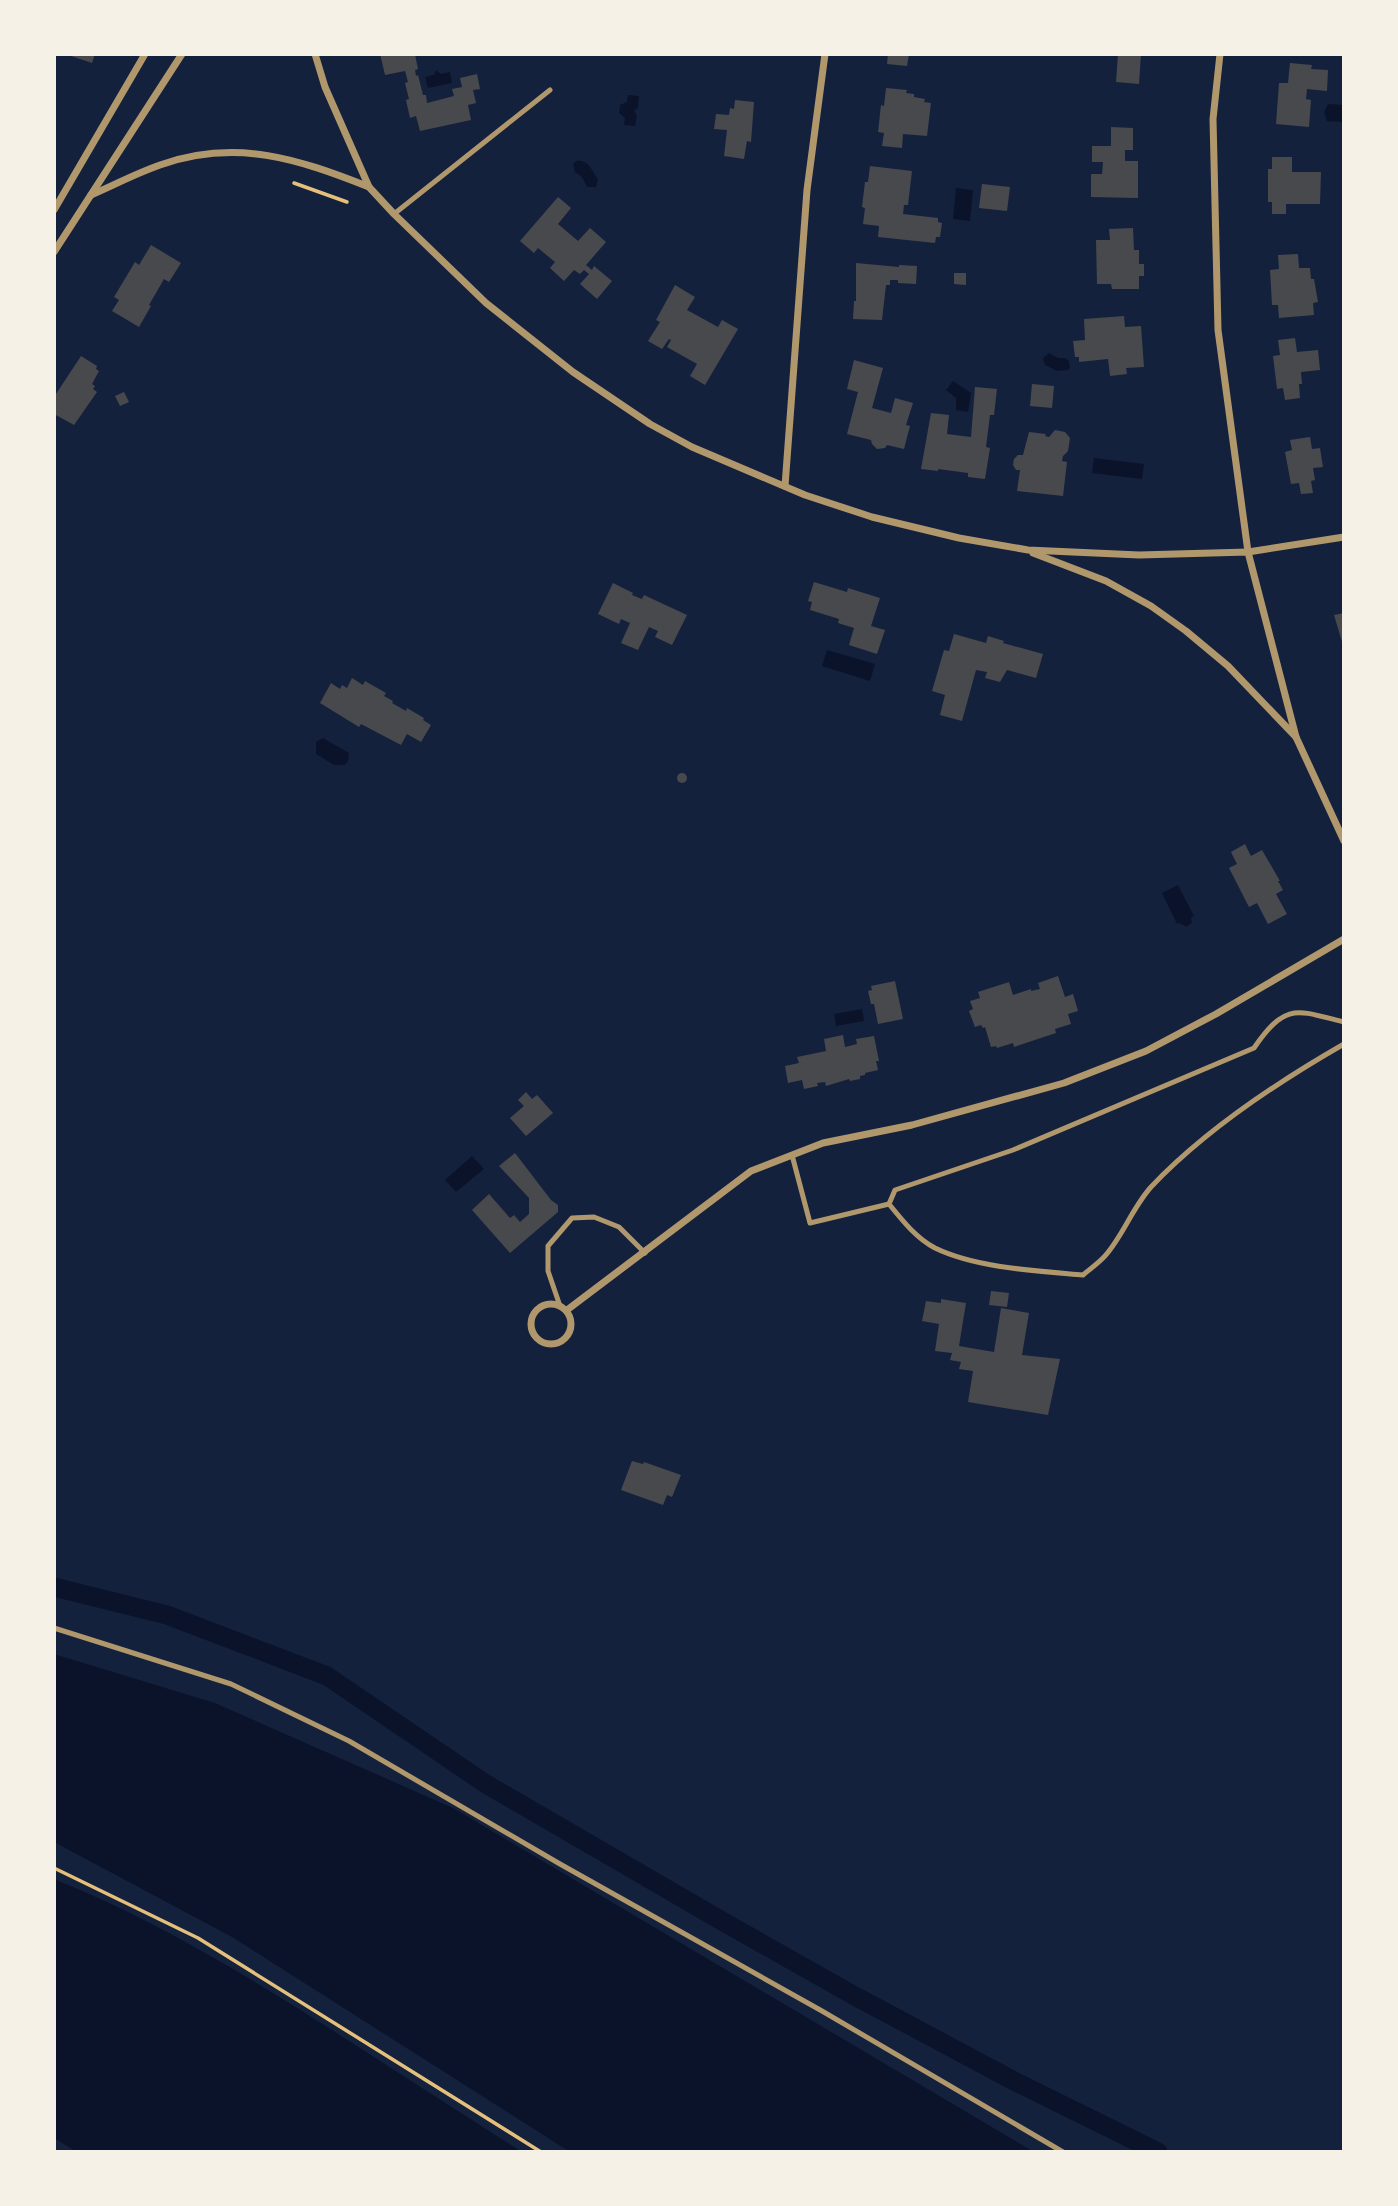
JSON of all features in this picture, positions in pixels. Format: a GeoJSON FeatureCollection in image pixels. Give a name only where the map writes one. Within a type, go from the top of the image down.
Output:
{"type":"FeatureCollection","features":[{"type":"Feature","properties":{"kind":"street"},"geometry":{"type":"LineString","coordinates":[[54,210],[145,54]]}},
{"type":"Feature","properties":{"kind":"street"},"geometry":{"type":"LineString","coordinates":[[54,252],[182,54]]}},
{"type":"Feature","properties":{"kind":"street"},"geometry":{"type":"LineString","coordinates":[[315,54],[325,88],[369,187],[394,214],[486,303],[573,372],[650,424],[692,447],[805,495],[872,517],[959,538],[1028,550],[1139,555],[1248,552],[1344,537]]}},
{"type":"Feature","properties":{"kind":"street"},"geometry":{"type":"LineString","coordinates":[[785,486],[807,190],[825,54]]}},
{"type":"Feature","properties":{"kind":"street"},"geometry":{"type":"LineString","coordinates":[[1220,54],[1213,119],[1218,330],[1248,552],[1296,737],[1344,841]]}},
{"type":"Feature","properties":{"kind":"street"},"geometry":{"type":"LineString","coordinates":[[91,195],[162,164],[228,154],[278,156],[317,166],[369,187]]}},
{"type":"Feature","properties":{"kind":"street"},"geometry":{"type":"LineString","coordinates":[[1028,550],[1106,581],[1151,606],[1228,666],[1296,737]]}},
{"type":"Feature","properties":{"kind":"street"},"geometry":{"type":"LineString","coordinates":[[564,1308],[645,1253],[751,1171],[823,1143],[912,1125],[1076,1079],[1146,1051],[1216,1014],[1344,939]]}},
{"type":"Feature","properties":{"kind":"street"},"geometry":{"type":"LineString","coordinates":[[551,1304],[564,1308],[571,1318],[568,1334],[560,1342],[550,1345],[539,1341],[533,1335],[530,1324],[540,1307],[551,1304]]}},
{"type":"Feature","properties":{"kind":"lane"},"geometry":{"type":"LineString","coordinates":[[394,214],[550,90]]}},
{"type":"Feature","properties":{"kind":"lane"},"geometry":{"type":"LineString","coordinates":[[889,1204],[895,1190],[904,1185],[1013,1150],[1254,1048],[1266,1030],[1285,1015],[1303,1011],[1344,1022]]}},
{"type":"Feature","properties":{"kind":"lane"},"geometry":{"type":"LineString","coordinates":[[889,1204],[908,1228],[935,1248],[980,1263],[1083,1275],[1104,1257],[1149,1189],[1185,1154],[1254,1101],[1305,1066],[1344,1044]]}},
{"type":"Feature","properties":{"kind":"lane"},"geometry":{"type":"LineString","coordinates":[[792,1155],[810,1223],[889,1204]]}},
{"type":"Feature","properties":{"kind":"lane"},"geometry":{"type":"LineString","coordinates":[[564,1308],[548,1270],[548,1246],[572,1218],[594,1217],[619,1227],[645,1253]]}},
{"type":"Feature","properties":{"kind":"lane"},"geometry":{"type":"LineString","coordinates":[[54,1628],[231,1684],[349,1741],[1063,2152]]}},
{"type":"Feature","properties":{"kind":"path"},"geometry":{"type":"LineString","coordinates":[[295,183],[348,202]]}},
{"type":"Feature","properties":{"kind":"path"},"geometry":{"type":"LineString","coordinates":[[54,1868],[198,1938],[541,2152]]}},
{"type":"Feature","properties":{"kind":"water"},"geometry":{"type":"Polygon","coordinates":[[[436,70],[441,74],[450,72],[452,83],[428,88],[425,77],[434,75],[436,70]]]}},
{"type":"Feature","properties":{"kind":"water"},"geometry":{"type":"Polygon","coordinates":[[[628,95],[639,96],[638,108],[634,111],[637,115],[635,126],[624,125],[625,118],[619,113],[620,105],[627,102],[628,95]]]}},
{"type":"Feature","properties":{"kind":"water"},"geometry":{"type":"Polygon","coordinates":[[[1328,104],[1344,105],[1344,122],[1327,121],[1324,112],[1328,104]]]}},
{"type":"Feature","properties":{"kind":"water"},"geometry":{"type":"Polygon","coordinates":[[[576,161],[589,166],[598,179],[596,187],[587,187],[582,177],[575,172],[573,164],[576,161]]]}},
{"type":"Feature","properties":{"kind":"water"},"geometry":{"type":"Polygon","coordinates":[[[956,188],[973,190],[970,221],[953,219],[956,188]]]}},
{"type":"Feature","properties":{"kind":"water"},"geometry":{"type":"Polygon","coordinates":[[[1049,353],[1069,361],[1068,370],[1057,371],[1045,365],[1043,358],[1049,353]]]}},
{"type":"Feature","properties":{"kind":"water"},"geometry":{"type":"Polygon","coordinates":[[[953,381],[971,393],[968,412],[956,410],[956,398],[946,390],[953,381]]]}},
{"type":"Feature","properties":{"kind":"water"},"geometry":{"type":"Polygon","coordinates":[[[1094,458],[1144,464],[1142,479],[1092,473],[1094,458]]]}},
{"type":"Feature","properties":{"kind":"water"},"geometry":{"type":"Polygon","coordinates":[[[827,650],[875,664],[870,681],[822,666],[827,650]]]}},
{"type":"Feature","properties":{"kind":"water"},"geometry":{"type":"Polygon","coordinates":[[[323,738],[349,753],[345,765],[334,765],[316,754],[316,742],[323,738]]]}},
{"type":"Feature","properties":{"kind":"water"},"geometry":{"type":"Polygon","coordinates":[[[1178,885],[1194,916],[1191,918],[1192,923],[1186,927],[1177,924],[1162,893],[1178,885]]]}},
{"type":"Feature","properties":{"kind":"water"},"geometry":{"type":"Polygon","coordinates":[[[862,1009],[864,1021],[836,1026],[834,1014],[862,1009]]]}},
{"type":"Feature","properties":{"kind":"water"},"geometry":{"type":"Polygon","coordinates":[[[472,1156],[484,1169],[456,1192],[445,1180],[472,1156]]]}},
{"type":"Feature","properties":{"kind":"water"},"geometry":{"type":"Polygon","coordinates":[[[54,1654],[215,1703],[453,1808],[1034,2152],[570,2152],[232,1937],[54,1842],[54,1654]]]}},
{"type":"Feature","properties":{"kind":"water"},"geometry":{"type":"Polygon","coordinates":[[[54,1879],[166,1931],[238,1972],[522,2152],[77,2152],[54,2138],[54,1879]]]}},
{"type":"Feature","properties":{"kind":"building"},"geometry":{"type":"Polygon","coordinates":[[[65,54],[95,54],[92,63],[65,54]]]}},
{"type":"Feature","properties":{"kind":"building"},"geometry":{"type":"Polygon","coordinates":[[[380,54],[415,54],[418,69],[415,70],[416,76],[418,75],[427,103],[454,96],[452,89],[462,87],[460,78],[477,74],[480,89],[473,90],[476,103],[468,105],[471,120],[420,131],[416,116],[410,118],[405,71],[385,75],[380,54]]]}},
{"type":"Feature","properties":{"kind":"building"},"geometry":{"type":"Polygon","coordinates":[[[888,54],[909,54],[907,66],[887,64],[888,54]]]}},
{"type":"Feature","properties":{"kind":"building"},"geometry":{"type":"Polygon","coordinates":[[[1118,54],[1141,54],[1139,84],[1116,82],[1118,54]]]}},
{"type":"Feature","properties":{"kind":"building"},"geometry":{"type":"Polygon","coordinates":[[[1290,63],[1328,70],[1327,91],[1307,89],[1306,99],[1311,100],[1309,127],[1276,124],[1279,83],[1288,83],[1290,63]]]}},
{"type":"Feature","properties":{"kind":"building"},"geometry":{"type":"Polygon","coordinates":[[[886,88],[907,90],[906,93],[931,103],[927,136],[903,134],[902,148],[882,146],[884,133],[878,132],[886,88]]]}},
{"type":"Feature","properties":{"kind":"building"},"geometry":{"type":"Polygon","coordinates":[[[735,100],[754,102],[751,142],[747,141],[744,159],[724,156],[727,130],[714,129],[716,114],[729,115],[730,108],[734,109],[735,100]]]}},
{"type":"Feature","properties":{"kind":"building"},"geometry":{"type":"Polygon","coordinates":[[[1111,127],[1133,128],[1133,150],[1125,150],[1125,161],[1138,161],[1138,198],[1091,197],[1091,174],[1102,174],[1103,162],[1092,162],[1092,146],[1111,146],[1111,127]]]}},
{"type":"Feature","properties":{"kind":"building"},"geometry":{"type":"Polygon","coordinates":[[[1272,157],[1292,157],[1292,172],[1321,172],[1320,204],[1286,204],[1286,214],[1272,214],[1272,202],[1268,202],[1268,169],[1272,169],[1272,157]]]}},
{"type":"Feature","properties":{"kind":"building"},"geometry":{"type":"Polygon","coordinates":[[[870,166],[912,171],[908,205],[904,205],[903,214],[938,218],[938,222],[942,223],[940,237],[936,237],[935,243],[878,237],[879,226],[863,224],[865,182],[868,182],[870,166]]]}},
{"type":"Feature","properties":{"kind":"building"},"geometry":{"type":"Polygon","coordinates":[[[982,184],[1010,187],[1007,211],[979,208],[982,184]]]}},
{"type":"Feature","properties":{"kind":"building"},"geometry":{"type":"Polygon","coordinates":[[[558,197],[571,208],[558,224],[578,241],[590,228],[606,242],[586,265],[592,270],[594,266],[612,281],[597,299],[580,284],[589,274],[584,270],[580,274],[574,270],[564,281],[550,268],[555,262],[538,248],[534,253],[520,241],[558,197]]]}},
{"type":"Feature","properties":{"kind":"building"},"geometry":{"type":"Polygon","coordinates":[[[1133,228],[1134,250],[1139,250],[1139,264],[1144,264],[1144,276],[1139,276],[1139,289],[1112,289],[1111,284],[1097,284],[1096,240],[1110,240],[1109,229],[1133,228]]]}},
{"type":"Feature","properties":{"kind":"building"},"geometry":{"type":"Polygon","coordinates":[[[151,245],[181,263],[169,282],[164,279],[139,327],[112,311],[119,300],[114,297],[135,262],[139,265],[151,245]]]}},
{"type":"Feature","properties":{"kind":"building"},"geometry":{"type":"Polygon","coordinates":[[[1298,254],[1299,268],[1310,268],[1318,302],[1313,303],[1314,315],[1279,318],[1278,305],[1272,305],[1270,270],[1279,269],[1278,255],[1298,254]]]}},
{"type":"Feature","properties":{"kind":"building"},"geometry":{"type":"Polygon","coordinates":[[[856,263],[917,266],[916,284],[890,280],[890,285],[886,285],[882,320],[853,319],[856,263]]]}},
{"type":"Feature","properties":{"kind":"building"},"geometry":{"type":"Polygon","coordinates":[[[954,273],[966,273],[966,285],[954,284],[954,273]]]}},
{"type":"Feature","properties":{"kind":"building"},"geometry":{"type":"Polygon","coordinates":[[[675,285],[695,297],[687,310],[718,327],[722,320],[738,329],[705,385],[690,376],[697,364],[667,347],[671,340],[669,339],[662,349],[648,341],[660,322],[656,320],[675,285]]]}},
{"type":"Feature","properties":{"kind":"building"},"geometry":{"type":"Polygon","coordinates":[[[1124,316],[1125,327],[1141,326],[1144,367],[1126,368],[1127,374],[1110,376],[1108,359],[1079,362],[1079,357],[1075,357],[1073,341],[1085,340],[1084,319],[1124,316]]]}},
{"type":"Feature","properties":{"kind":"building"},"geometry":{"type":"Polygon","coordinates":[[[1295,338],[1297,352],[1318,350],[1320,370],[1301,372],[1300,398],[1285,400],[1283,388],[1277,389],[1273,356],[1280,355],[1278,340],[1295,338]]]}},
{"type":"Feature","properties":{"kind":"building"},"geometry":{"type":"Polygon","coordinates":[[[81,356],[97,366],[99,371],[92,384],[97,392],[74,425],[54,414],[54,397],[81,356]]]}},
{"type":"Feature","properties":{"kind":"building"},"geometry":{"type":"Polygon","coordinates":[[[854,360],[883,368],[872,408],[891,413],[895,398],[913,403],[906,425],[910,426],[904,449],[887,445],[877,449],[871,440],[847,434],[858,392],[847,389],[854,360]]]}},
{"type":"Feature","properties":{"kind":"building"},"geometry":{"type":"Polygon","coordinates":[[[1032,384],[1054,386],[1052,408],[1030,406],[1032,384]]]}},
{"type":"Feature","properties":{"kind":"building"},"geometry":{"type":"Polygon","coordinates":[[[975,387],[997,389],[994,415],[990,415],[986,447],[990,448],[985,479],[968,477],[968,473],[921,469],[931,413],[949,415],[947,434],[971,437],[975,387]]]}},
{"type":"Feature","properties":{"kind":"building"},"geometry":{"type":"Polygon","coordinates":[[[124,392],[129,402],[120,406],[115,396],[124,392]]]}},
{"type":"Feature","properties":{"kind":"building"},"geometry":{"type":"Polygon","coordinates":[[[1055,430],[1065,432],[1070,438],[1068,451],[1062,461],[1067,462],[1063,496],[1017,491],[1020,470],[1016,470],[1013,465],[1014,459],[1023,455],[1029,432],[1046,434],[1045,436],[1049,437],[1055,430]]]}},
{"type":"Feature","properties":{"kind":"building"},"geometry":{"type":"Polygon","coordinates":[[[1310,437],[1312,449],[1320,448],[1323,467],[1313,468],[1313,493],[1301,494],[1299,483],[1291,484],[1285,452],[1292,450],[1290,440],[1310,437]]]}},
{"type":"Feature","properties":{"kind":"building"},"geometry":{"type":"Polygon","coordinates":[[[814,582],[847,592],[848,588],[880,598],[871,626],[885,630],[877,654],[849,645],[854,628],[838,623],[839,619],[810,610],[812,602],[808,601],[814,582]]]}},
{"type":"Feature","properties":{"kind":"building"},"geometry":{"type":"Polygon","coordinates":[[[613,583],[633,593],[632,595],[642,599],[644,595],[687,615],[672,645],[655,637],[658,631],[649,627],[638,650],[621,643],[630,623],[621,619],[619,624],[598,614],[613,583]]]}},
{"type":"Feature","properties":{"kind":"building"},"geometry":{"type":"Polygon","coordinates":[[[1344,613],[1344,645],[1343,645],[1334,615],[1344,613]]]}},
{"type":"Feature","properties":{"kind":"building"},"geometry":{"type":"Polygon","coordinates":[[[954,634],[986,643],[988,636],[1043,654],[1036,678],[1007,670],[1000,682],[985,678],[987,672],[976,670],[962,721],[940,715],[945,695],[932,691],[944,650],[949,651],[954,634]]]}},
{"type":"Feature","properties":{"kind":"building"},"geometry":{"type":"Polygon","coordinates":[[[352,678],[363,685],[365,681],[386,693],[384,696],[393,701],[392,703],[424,718],[423,720],[431,725],[421,742],[407,734],[401,745],[361,724],[359,727],[320,703],[331,683],[340,689],[342,685],[347,688],[352,678]]]}},
{"type":"Feature","properties":{"kind":"building"},"geometry":{"type":"Polygon","coordinates":[[[682,773],[686,774],[686,782],[682,783],[678,782],[677,778],[678,774],[682,773]]]}},
{"type":"Feature","properties":{"kind":"building"},"geometry":{"type":"Polygon","coordinates":[[[1245,844],[1251,856],[1262,850],[1283,890],[1276,894],[1287,914],[1268,924],[1257,903],[1249,907],[1229,868],[1237,864],[1231,852],[1245,844]]]}},
{"type":"Feature","properties":{"kind":"building"},"geometry":{"type":"Polygon","coordinates":[[[1058,976],[1065,997],[1073,994],[1078,1011],[1068,1014],[1071,1024],[1055,1029],[1056,1033],[1014,1047],[1013,1043],[991,1047],[985,1027],[975,1027],[969,1011],[973,1009],[970,1001],[980,998],[978,992],[1009,982],[1013,995],[1040,989],[1038,983],[1058,976]]]}},
{"type":"Feature","properties":{"kind":"building"},"geometry":{"type":"Polygon","coordinates":[[[895,981],[903,1019],[878,1024],[868,991],[872,990],[871,986],[895,981]]]}},
{"type":"Feature","properties":{"kind":"building"},"geometry":{"type":"Polygon","coordinates":[[[843,1035],[845,1047],[857,1044],[856,1039],[874,1036],[878,1070],[865,1073],[860,1079],[849,1079],[826,1086],[825,1082],[817,1083],[818,1086],[804,1089],[802,1080],[788,1083],[785,1066],[799,1063],[797,1057],[826,1051],[824,1039],[843,1035]]]}},
{"type":"Feature","properties":{"kind":"building"},"geometry":{"type":"Polygon","coordinates":[[[526,1092],[532,1099],[537,1095],[553,1113],[526,1136],[510,1118],[524,1106],[518,1100],[526,1092]]]}},
{"type":"Feature","properties":{"kind":"building"},"geometry":{"type":"Polygon","coordinates":[[[515,1153],[551,1200],[558,1205],[558,1212],[510,1253],[472,1210],[489,1194],[510,1218],[514,1215],[520,1222],[529,1214],[529,1198],[499,1166],[515,1153]]]}},
{"type":"Feature","properties":{"kind":"building"},"geometry":{"type":"Polygon","coordinates":[[[991,1291],[1009,1293],[1007,1307],[989,1305],[991,1291]]]}},
{"type":"Feature","properties":{"kind":"building"},"geometry":{"type":"Polygon","coordinates":[[[941,1299],[966,1303],[959,1346],[994,1352],[1001,1308],[1029,1313],[1022,1355],[1060,1359],[1048,1415],[968,1402],[973,1371],[959,1369],[961,1362],[950,1360],[952,1353],[935,1351],[939,1324],[922,1321],[926,1301],[941,1303],[941,1299]]]}},
{"type":"Feature","properties":{"kind":"building"},"geometry":{"type":"Polygon","coordinates":[[[632,1461],[644,1462],[681,1475],[672,1497],[667,1495],[663,1505],[621,1490],[632,1461]]]}},
{"type":"Feature","properties":{"kind":"waterway"},"geometry":{"type":"LineString","coordinates":[[54,1587],[167,1615],[327,1676],[486,1784],[722,1921],[1016,2082],[1158,2152]]}}]}
